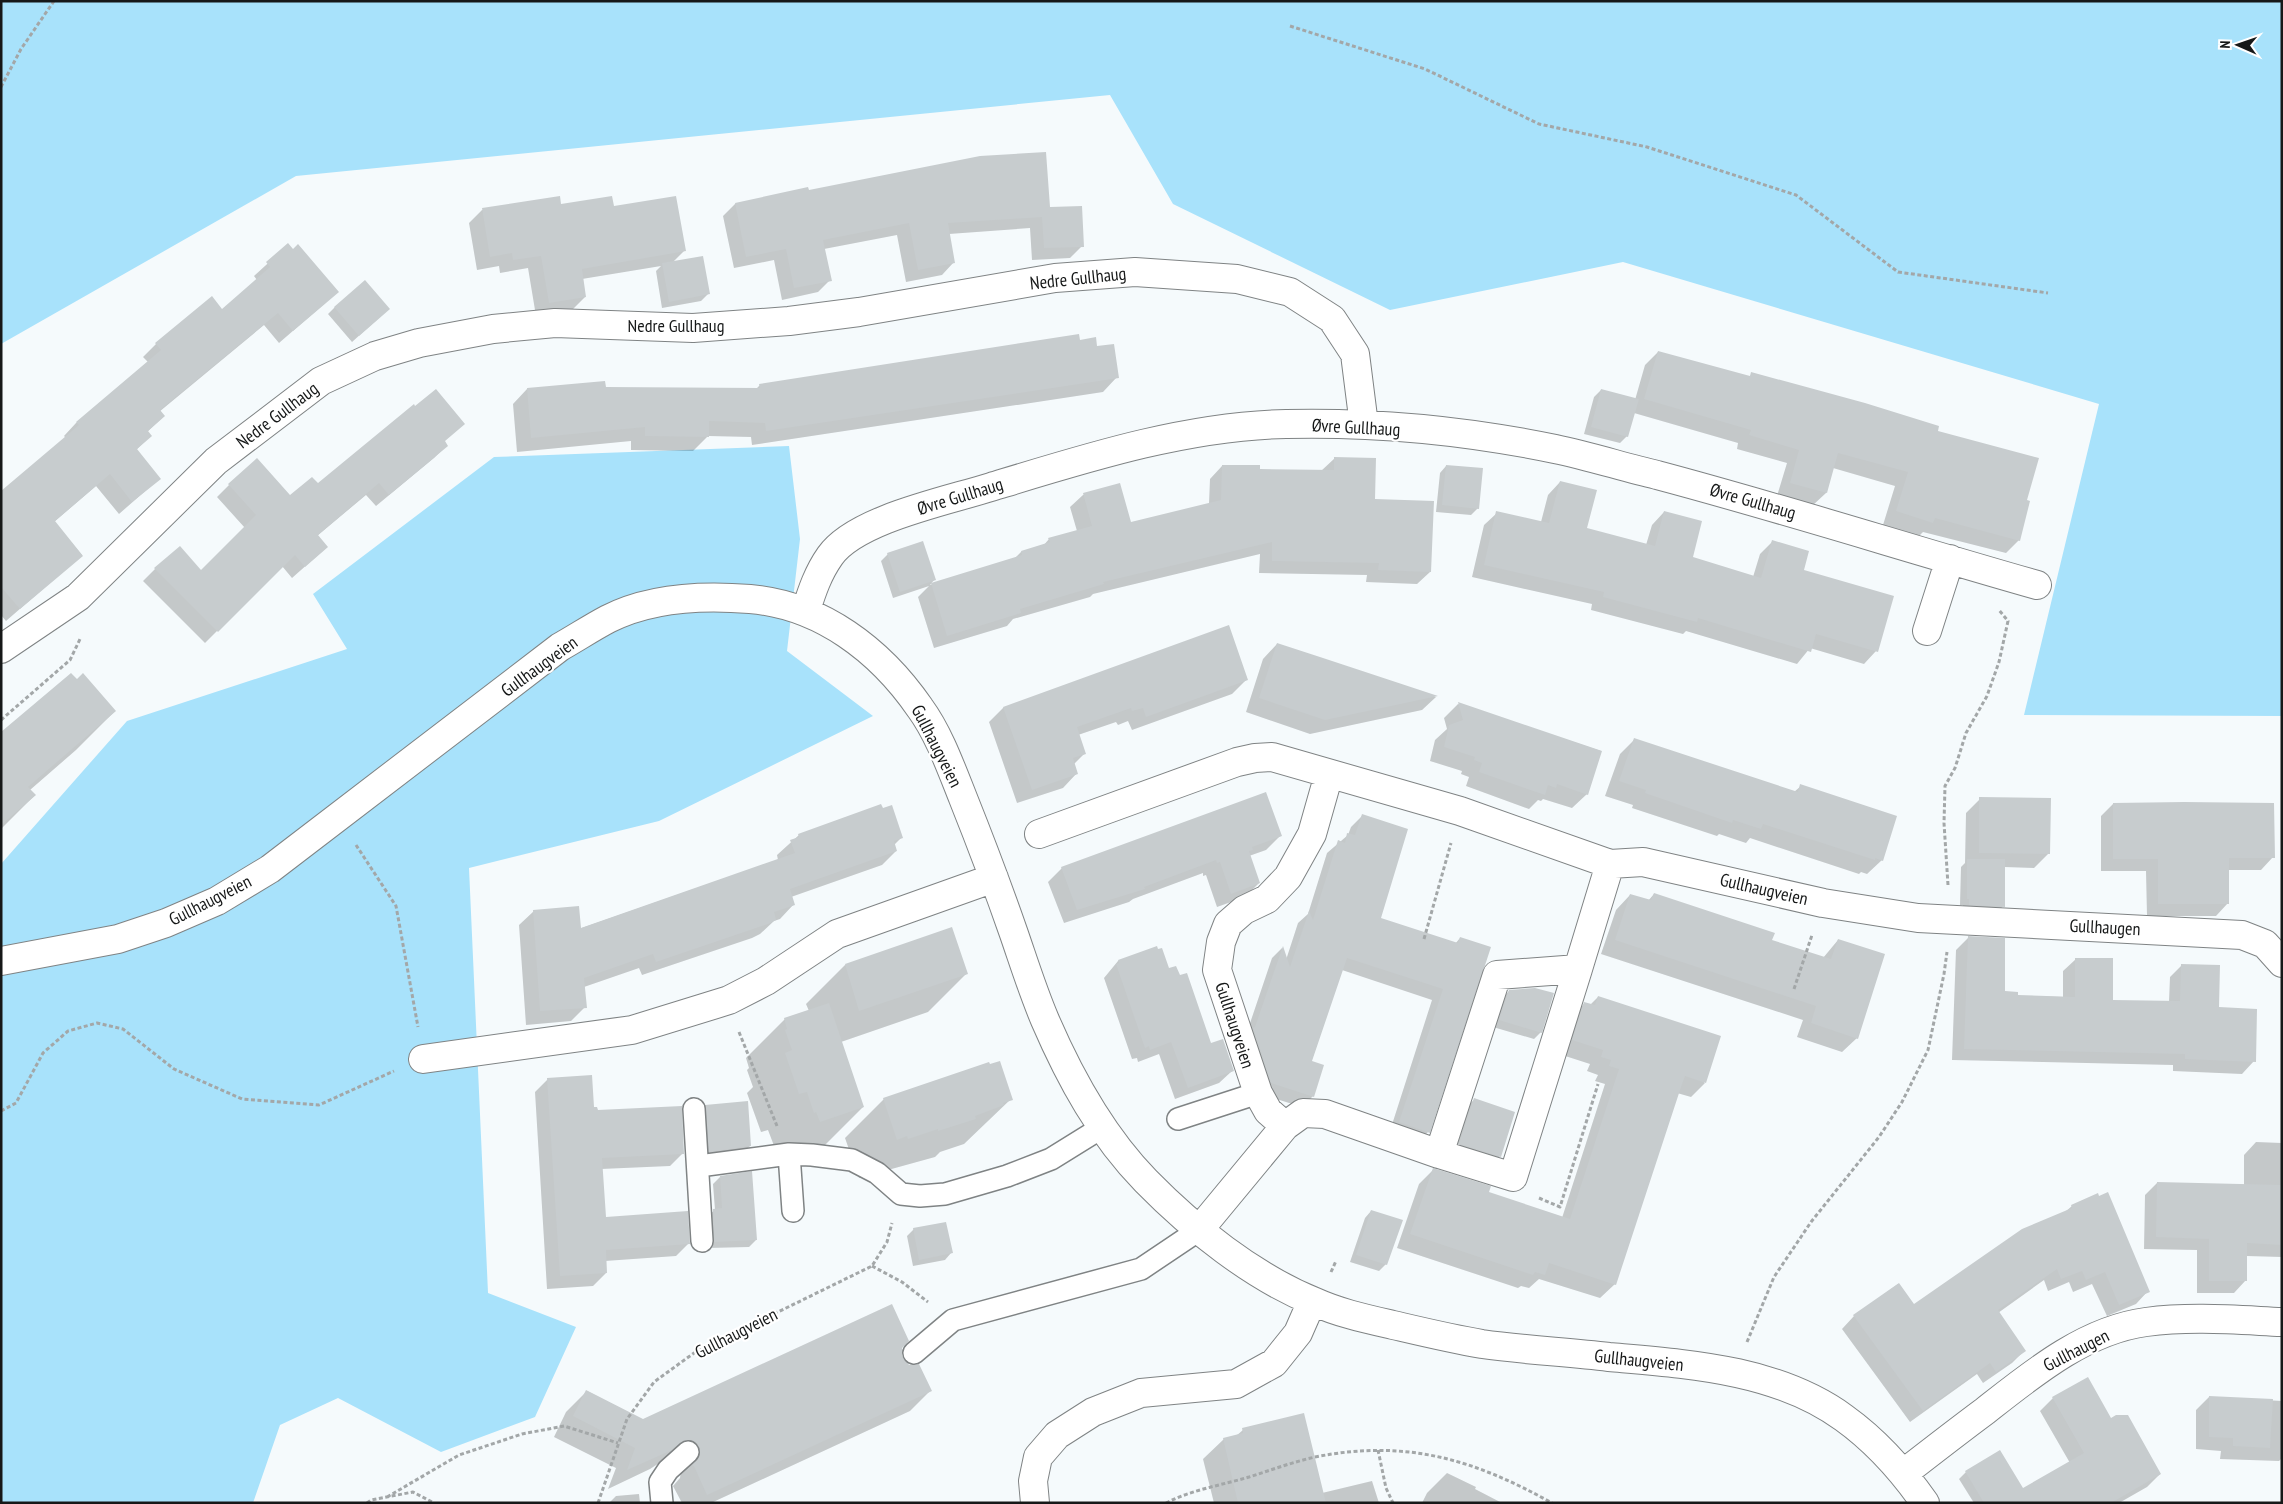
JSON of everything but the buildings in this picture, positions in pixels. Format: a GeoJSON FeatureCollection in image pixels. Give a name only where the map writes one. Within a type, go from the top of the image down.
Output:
{"type":"FeatureCollection","features":[{"type":"Feature","properties":{"kind":"street","name":"Nedre Gullhaug"},"geometry":{"type":"LineString","coordinates":[[1,649],[78,598],[216,461],[320,381],[375,356],[420,343],[492,329],[555,323],[694,328],[790,320],[859,312],[1055,278],[1135,272],[1236,279],[1290,292],[1332,319],[1355,354],[1364,425]]}},
{"type":"Feature","properties":{"kind":"street","name":"Øvre Gullhaug"},"geometry":{"type":"LineString","coordinates":[[806,610],[816,579],[831,554],[850,536],[889,518],[1046,470],[1165,440],[1228,429],[1284,424],[1364,425],[1470,435],[1555,449],[1740,497],[2037,585]]}},
{"type":"Feature","properties":{"kind":"street"},"geometry":{"type":"LineString","coordinates":[[1927,631],[1960,563]]}},
{"type":"Feature","properties":{"kind":"street","name":"Gullhaugveien"},"geometry":{"type":"LineString","coordinates":[[1,961],[118,938],[166,923],[217,901],[270,868],[560,647],[611,618],[642,606],[674,600],[720,597],[767,600],[806,610],[847,634],[889,668],[922,711],[950,766],[994,878],[1044,1017],[1100,1128],[1144,1179],[1199,1230],[1259,1273],[1312,1302],[1374,1321],[1438,1336],[1485,1344],[1686,1364],[1738,1372],[1794,1391],[1841,1415],[1872,1441],[1904,1472],[1925,1503]]}},
{"type":"Feature","properties":{"kind":"street","name":"Gullhaugveien"},"geometry":{"type":"LineString","coordinates":[[1039,834],[1255,758],[1279,758],[1460,812],[1610,864],[1643,862],[1823,903],[1918,918]]}},
{"type":"Feature","properties":{"kind":"street","name":"Gullhaugveien"},"geometry":{"type":"LineString","coordinates":[[1285,1126],[1268,1111],[1258,1093],[1217,970],[1221,942],[1228,924],[1244,910],[1268,899],[1288,877],[1312,834],[1329,774]]}},
{"type":"Feature","properties":{"kind":"street"},"geometry":{"type":"LineString","coordinates":[[1199,1230],[1285,1126],[1302,1113],[1325,1114],[1439,1154],[1513,1177],[1610,864]]}},
{"type":"Feature","properties":{"kind":"street"},"geometry":{"type":"LineString","coordinates":[[423,1058],[632,1030],[730,1000],[766,981],[837,934],[994,878]]}},
{"type":"Feature","properties":{"kind":"street","name":"Gullhaugen"},"geometry":{"type":"LineString","coordinates":[[1918,918],[2242,935],[2265,944],[2282,963]]}},
{"type":"Feature","properties":{"kind":"street"},"geometry":{"type":"LineString","coordinates":[[1439,1154],[1497,975],[1578,969]]}},
{"type":"Feature","properties":{"kind":"street"},"geometry":{"type":"LineString","coordinates":[[1035,1503],[1033,1481],[1038,1457],[1057,1435],[1093,1412],[1141,1392],[1236,1384],[1274,1363],[1298,1333],[1312,1302]]}},
{"type":"Feature","properties":{"kind":"street","name":"Gullhaugen"},"geometry":{"type":"LineString","coordinates":[[1904,1472],[2038,1370],[2082,1344],[2114,1331],[2144,1322],[2183,1318],[2282,1322]]}},
{"type":"Feature","properties":{"kind":"lane"},"geometry":{"type":"LineString","coordinates":[[1178,1119],[1258,1093]]}},
{"type":"Feature","properties":{"kind":"lane"},"geometry":{"type":"LineString","coordinates":[[694,1109],[699,1166],[702,1241]]}},
{"type":"Feature","properties":{"kind":"lane"},"geometry":{"type":"LineString","coordinates":[[699,1166],[789,1154],[852,1160],[877,1173],[901,1194],[920,1196],[945,1194],[1008,1176],[1051,1159],[1100,1128]]}},
{"type":"Feature","properties":{"kind":"lane"},"geometry":{"type":"LineString","coordinates":[[789,1154],[793,1210]]}},
{"type":"Feature","properties":{"kind":"lane"},"geometry":{"type":"LineString","coordinates":[[914,1353],[953,1320],[1141,1269],[1199,1230]]}},
{"type":"Feature","properties":{"kind":"lane"},"geometry":{"type":"LineString","coordinates":[[662,1503],[660,1482],[668,1470],[688,1452]]}},
{"type":"Feature","properties":{"kind":"path"},"geometry":{"type":"LineString","coordinates":[[1,87],[21,49],[54,1]]}},
{"type":"Feature","properties":{"kind":"path"},"geometry":{"type":"LineString","coordinates":[[1290,26],[1425,69],[1539,124],[1647,147],[1796,195],[1898,272],[2048,293]]}},
{"type":"Feature","properties":{"kind":"path"},"geometry":{"type":"LineString","coordinates":[[1738,1372],[1750,1332],[1774,1277],[1811,1222],[1879,1137],[1902,1102],[1928,1050],[1944,974],[1950,921],[1944,823],[1945,786],[1956,768],[1966,733],[1987,696],[1999,662],[2008,621],[1960,563]]}},
{"type":"Feature","properties":{"kind":"path"},"geometry":{"type":"LineString","coordinates":[[1,720],[70,660],[85,629],[78,598]]}},
{"type":"Feature","properties":{"kind":"path"},"geometry":{"type":"LineString","coordinates":[[1424,939],[1460,812]]}},
{"type":"Feature","properties":{"kind":"path"},"geometry":{"type":"LineString","coordinates":[[1,1110],[16,1103],[43,1053],[68,1031],[97,1023],[123,1030],[174,1069],[242,1099],[319,1105],[423,1058],[396,906],[338,817]]}},
{"type":"Feature","properties":{"kind":"path"},"geometry":{"type":"LineString","coordinates":[[1794,989],[1823,903]]}},
{"type":"Feature","properties":{"kind":"path"},"geometry":{"type":"LineString","coordinates":[[730,1000],[744,1046],[789,1154]]}},
{"type":"Feature","properties":{"kind":"path"},"geometry":{"type":"LineString","coordinates":[[1513,1177],[1524,1192],[1560,1208],[1598,1084]]}},
{"type":"Feature","properties":{"kind":"path"},"geometry":{"type":"LineString","coordinates":[[901,1194],[887,1242],[872,1266],[902,1282],[953,1320]]}},
{"type":"Feature","properties":{"kind":"path","name":"Gullhaugveien"},"geometry":{"type":"LineString","coordinates":[[598,1503],[627,1420],[654,1382],[694,1353],[872,1266]]}},
{"type":"Feature","properties":{"kind":"path"},"geometry":{"type":"LineString","coordinates":[[387,1497],[460,1455],[522,1434],[564,1426],[618,1443]]}},
{"type":"Feature","properties":{"kind":"path"},"geometry":{"type":"LineString","coordinates":[[1166,1503],[1315,1457],[1378,1450],[1411,1451],[1454,1460],[1520,1485],[1552,1503]]}},
{"type":"Feature","properties":{"kind":"path"},"geometry":{"type":"LineString","coordinates":[[1378,1450],[1386,1488],[1393,1503]]}},
{"type":"Feature","properties":{"kind":"path"},"geometry":{"type":"LineString","coordinates":[[367,1503],[413,1492],[434,1503]]}},
{"type":"Feature","properties":{"kind":"shaded area"},"geometry":{"type":"Polygon","coordinates":[[[1,1],[2282,1],[2282,716],[2024,715],[2099,404],[1623,262],[1390,310],[1173,204],[1110,95],[296,176],[1,344],[1,1]]]}},
{"type":"Feature","properties":{"kind":"shaded area"},"geometry":{"type":"Polygon","coordinates":[[[789,446],[800,539],[787,651],[873,716],[659,821],[469,868],[488,1293],[576,1327],[535,1417],[441,1452],[338,1398],[280,1425],[253,1503],[1,1503],[1,864],[127,721],[347,649],[313,594],[494,457],[789,446]]]}}]}
